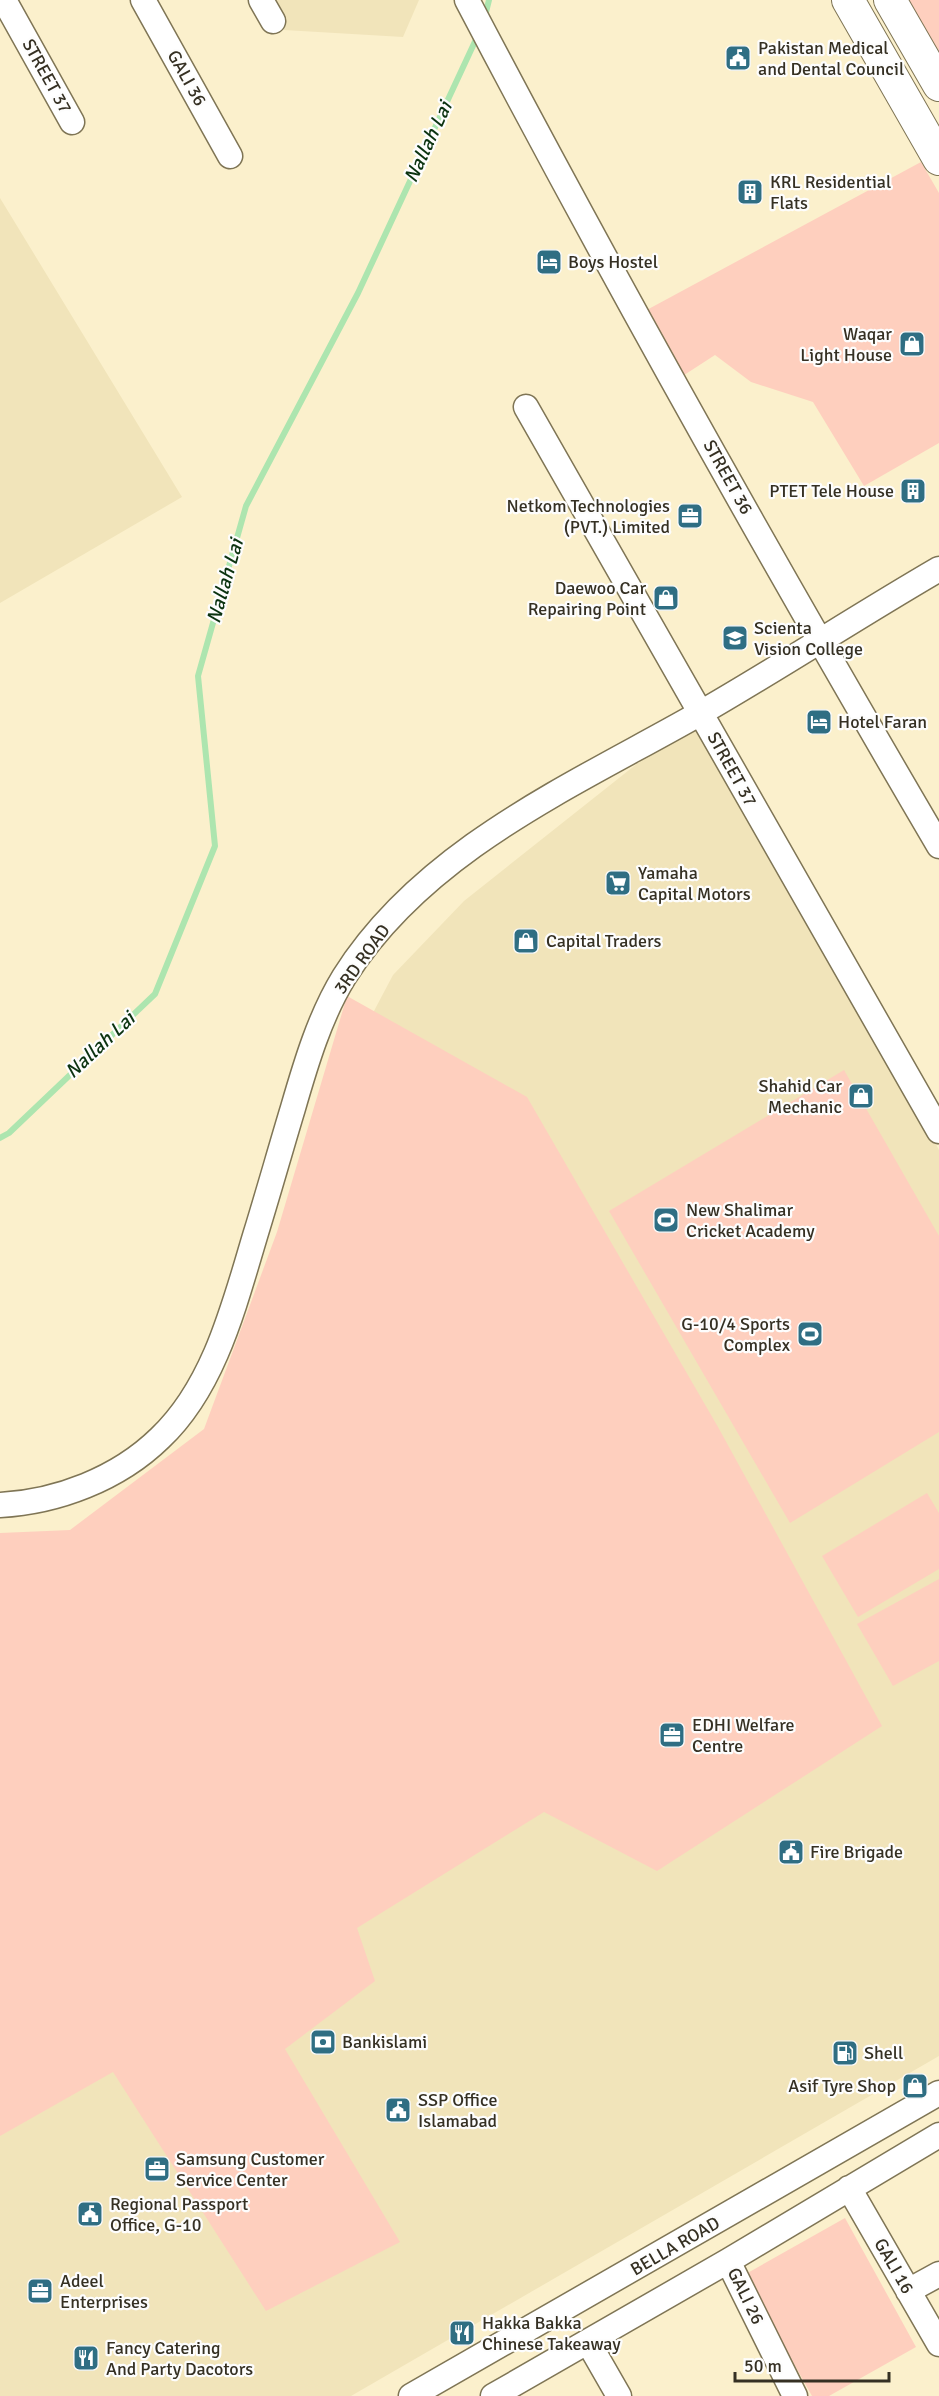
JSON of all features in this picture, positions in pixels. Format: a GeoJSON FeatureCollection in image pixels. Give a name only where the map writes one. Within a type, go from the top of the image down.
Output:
{"type":"FeatureCollection","features":[{"type":"Feature","properties":{"kind":"main road"},"geometry":{"type":"LineString","coordinates":[[848,0],[939,159]]}},
{"type":"Feature","properties":{"kind":"main road"},"geometry":{"type":"LineString","coordinates":[[890,0],[939,85]]}},
{"type":"Feature","properties":{"kind":"main road"},"geometry":{"type":"LineString","coordinates":[[882,60],[916,45]]}},
{"type":"Feature","properties":{"kind":"street","name":"STREET 37"},"geometry":{"type":"LineString","coordinates":[[4,0],[72,122]]}},
{"type":"Feature","properties":{"kind":"street","name":"GALI 36"},"geometry":{"type":"LineString","coordinates":[[143,0],[230,156]]}},
{"type":"Feature","properties":{"kind":"street"},"geometry":{"type":"LineString","coordinates":[[261,0],[273,21]]}},
{"type":"Feature","properties":{"kind":"street","name":"STREET 36"},"geometry":{"type":"LineString","coordinates":[[467,0],[522,106],[818,640],[939,846]]}},
{"type":"Feature","properties":{"kind":"street","name":"STREET 37"},"geometry":{"type":"LineString","coordinates":[[526,407],[939,1131]]}},
{"type":"Feature","properties":{"kind":"street","name":"3RD ROAD"},"geometry":{"type":"LineString","coordinates":[[0,1505],[40,1500],[79,1489],[122,1467],[160,1438],[193,1398],[236,1301],[318,1031],[344,978],[377,933],[424,885],[468,850],[556,794],[701,713],[818,640],[939,569]]}},
{"type":"Feature","properties":{"kind":"street"},"geometry":{"type":"LineString","coordinates":[[493,2396],[728,2261],[938,2135],[930,2099]]}},
{"type":"Feature","properties":{"kind":"street","name":"BELLA ROAD"},"geometry":{"type":"LineString","coordinates":[[411,2396],[930,2099]]}},
{"type":"Feature","properties":{"kind":"street","name":"GALI 16"},"geometry":{"type":"LineString","coordinates":[[849,2188],[939,2344]]}},
{"type":"Feature","properties":{"kind":"street"},"geometry":{"type":"LineString","coordinates":[[677,2245],[696,2279]]}},
{"type":"Feature","properties":{"kind":"street","name":"GALI 26"},"geometry":{"type":"LineString","coordinates":[[728,2261],[795,2396]]}},
{"type":"Feature","properties":{"kind":"street"},"geometry":{"type":"LineString","coordinates":[[908,2291],[939,2274]]}},
{"type":"Feature","properties":{"kind":"street"},"geometry":{"type":"LineString","coordinates":[[588,2342],[619,2396]]}},
{"type":"Feature","properties":{"kind":"shaded area"},"geometry":{"type":"Polygon","coordinates":[[[269,0],[419,0],[403,37],[284,30],[269,0]]]}},
{"type":"Feature","properties":{"kind":"shaded area"},"geometry":{"type":"Polygon","coordinates":[[[903,0],[939,0],[939,63],[903,0]]]}},
{"type":"Feature","properties":{"kind":"shaded area"},"geometry":{"type":"Polygon","coordinates":[[[921,162],[939,193],[939,443],[864,486],[813,402],[751,382],[715,355],[678,379],[643,312],[921,162]]]}},
{"type":"Feature","properties":{"kind":"shaded area"},"geometry":{"type":"Polygon","coordinates":[[[0,198],[182,497],[0,603],[0,198]]]}},
{"type":"Feature","properties":{"kind":"shaded area"},"geometry":{"type":"Polygon","coordinates":[[[701,713],[939,1150],[939,2056],[351,2396],[0,2396],[0,1558],[53,1555],[237,1436],[346,1064],[393,975],[464,901],[701,713]]]}},
{"type":"Feature","properties":{"kind":"shaded area"},"geometry":{"type":"Polygon","coordinates":[[[347,996],[527,1097],[718,1427],[882,1726],[657,1871],[544,1812],[357,1928],[375,1981],[285,2049],[400,2242],[266,2311],[113,2072],[0,2136],[0,1533],[70,1530],[204,1429],[277,1232],[347,996]]]}},
{"type":"Feature","properties":{"kind":"shaded area","name":"G-10/4 Sports Complex"},"geometry":{"type":"Polygon","coordinates":[[[844,1070],[939,1236],[939,1432],[790,1523],[609,1211],[844,1070]]]}},
{"type":"Feature","properties":{"kind":"shaded area"},"geometry":{"type":"Polygon","coordinates":[[[927,1493],[939,1513],[939,1569],[858,1617],[822,1556],[927,1493]]]}},
{"type":"Feature","properties":{"kind":"shaded area"},"geometry":{"type":"Polygon","coordinates":[[[939,1579],[939,1661],[893,1686],[857,1624],[939,1579]]]}},
{"type":"Feature","properties":{"kind":"shaded area"},"geometry":{"type":"Polygon","coordinates":[[[845,2218],[916,2347],[829,2396],[812,2396],[744,2275],[845,2218]]]}},
{"type":"Feature","properties":{"kind":"waterway","name":"Nallah Lai"},"geometry":{"type":"LineString","coordinates":[[484,20],[489,0]]}},
{"type":"Feature","properties":{"kind":"waterway","name":"Nallah Lai"},"geometry":{"type":"LineString","coordinates":[[0,1138],[9,1133],[155,994],[215,846],[198,676],[246,506],[358,293],[478,35]]}},
{"type":"Feature","properties":{"kind":"place","name":"Pakistan Medical and Dental Council"},"geometry":{"type":"Point","coordinates":[738,58]}},
{"type":"Feature","properties":{"kind":"place","name":"KRL Residential Flats"},"geometry":{"type":"Point","coordinates":[750,192]}},
{"type":"Feature","properties":{"kind":"place","name":"Boys Hostel"},"geometry":{"type":"Point","coordinates":[549,262]}},
{"type":"Feature","properties":{"kind":"place","name":"Waqar Light House"},"geometry":{"type":"Point","coordinates":[912,344]}},
{"type":"Feature","properties":{"kind":"place","name":"PTET Tele House"},"geometry":{"type":"Point","coordinates":[913,491]}},
{"type":"Feature","properties":{"kind":"place","name":"Netkom Technologies (PVT.) Limited"},"geometry":{"type":"Point","coordinates":[690,516]}},
{"type":"Feature","properties":{"kind":"place","name":"Daewoo Car Repairing Point"},"geometry":{"type":"Point","coordinates":[666,598]}},
{"type":"Feature","properties":{"kind":"place","name":"Scienta Vision College"},"geometry":{"type":"Point","coordinates":[735,638]}},
{"type":"Feature","properties":{"kind":"place","name":"Hotel Faran"},"geometry":{"type":"Point","coordinates":[819,722]}},
{"type":"Feature","properties":{"kind":"place","name":"Yamaha Capital Motors"},"geometry":{"type":"Point","coordinates":[618,883]}},
{"type":"Feature","properties":{"kind":"place","name":"Capital Traders"},"geometry":{"type":"Point","coordinates":[526,941]}},
{"type":"Feature","properties":{"kind":"place","name":"Shahid Car Mechanic"},"geometry":{"type":"Point","coordinates":[861,1096]}},
{"type":"Feature","properties":{"kind":"place","name":"New Shalimar Cricket Academy"},"geometry":{"type":"Point","coordinates":[666,1220]}},
{"type":"Feature","properties":{"kind":"place","name":"G-10/4 Sports Complex"},"geometry":{"type":"Point","coordinates":[810,1334]}},
{"type":"Feature","properties":{"kind":"place","name":"EDHI Welfare Centre"},"geometry":{"type":"Point","coordinates":[672,1735]}},
{"type":"Feature","properties":{"kind":"place","name":"Fire Brigade"},"geometry":{"type":"Point","coordinates":[791,1852]}},
{"type":"Feature","properties":{"kind":"place","name":"Bankislami"},"geometry":{"type":"Point","coordinates":[323,2042]}},
{"type":"Feature","properties":{"kind":"place","name":"Shell"},"geometry":{"type":"Point","coordinates":[845,2053]}},
{"type":"Feature","properties":{"kind":"place","name":"Asif Tyre Shop"},"geometry":{"type":"Point","coordinates":[915,2086]}},
{"type":"Feature","properties":{"kind":"place","name":"SSP Office Islamabad"},"geometry":{"type":"Point","coordinates":[398,2110]}},
{"type":"Feature","properties":{"kind":"place","name":"Samsung Customer Service Center"},"geometry":{"type":"Point","coordinates":[157,2169]}},
{"type":"Feature","properties":{"kind":"place","name":"Regional Passport Office, G-10"},"geometry":{"type":"Point","coordinates":[90,2214]}},
{"type":"Feature","properties":{"kind":"place","name":"Adeel Enterprises"},"geometry":{"type":"Point","coordinates":[40,2291]}},
{"type":"Feature","properties":{"kind":"place","name":"Hakka Bakka Chinese Takeaway"},"geometry":{"type":"Point","coordinates":[462,2333]}},
{"type":"Feature","properties":{"kind":"place","name":"Fancy Catering And Party Dacotors"},"geometry":{"type":"Point","coordinates":[86,2358]}}]}
